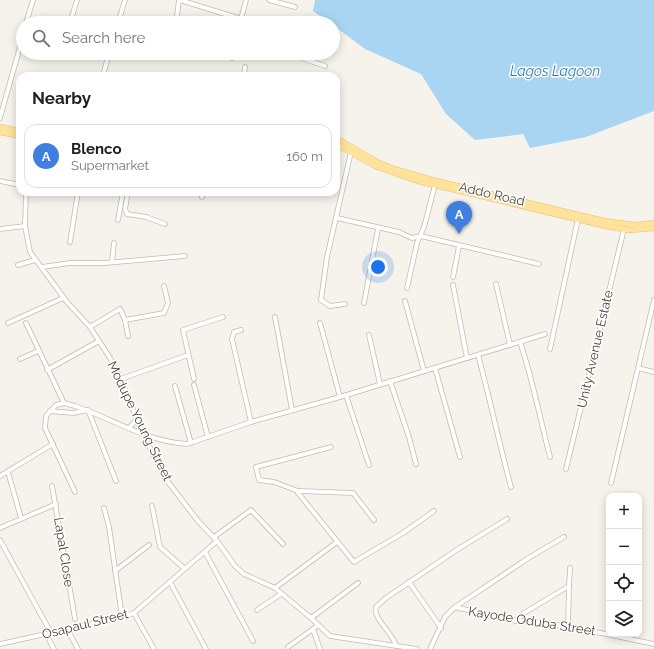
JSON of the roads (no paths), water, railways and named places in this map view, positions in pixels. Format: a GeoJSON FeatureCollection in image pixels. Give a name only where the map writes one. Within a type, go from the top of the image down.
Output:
{"type":"FeatureCollection","features":[{"type":"Feature","properties":{"kind":"main road"},"geometry":{"type":"LineString","coordinates":[[0,127],[16,130]]}},
{"type":"Feature","properties":{"kind":"main road"},"geometry":{"type":"LineString","coordinates":[[0,132],[16,135]]}},
{"type":"Feature","properties":{"kind":"main road","name":"Addo Road"},"geometry":{"type":"LineString","coordinates":[[340,140],[378,163],[397,170],[575,217],[623,225],[654,223]]}},
{"type":"Feature","properties":{"kind":"main road","name":"Addo Road"},"geometry":{"type":"LineString","coordinates":[[340,146],[387,171],[435,185],[624,229],[654,228]]}},
{"type":"Feature","properties":{"kind":"street"},"geometry":{"type":"LineString","coordinates":[[28,16],[33,0]]}},
{"type":"Feature","properties":{"kind":"street"},"geometry":{"type":"LineString","coordinates":[[72,16],[77,0]]}},
{"type":"Feature","properties":{"kind":"street"},"geometry":{"type":"LineString","coordinates":[[120,16],[125,0]]}},
{"type":"Feature","properties":{"kind":"street"},"geometry":{"type":"LineString","coordinates":[[177,16],[179,0],[226,16]]}},
{"type":"Feature","properties":{"kind":"street"},"geometry":{"type":"LineString","coordinates":[[198,6],[199,0]]}},
{"type":"Feature","properties":{"kind":"street"},"geometry":{"type":"LineString","coordinates":[[241,16],[246,0]]}},
{"type":"Feature","properties":{"kind":"street"},"geometry":{"type":"LineString","coordinates":[[269,0],[295,7]]}},
{"type":"Feature","properties":{"kind":"street"},"geometry":{"type":"LineString","coordinates":[[0,118],[16,60]]}},
{"type":"Feature","properties":{"kind":"street"},"geometry":{"type":"LineString","coordinates":[[104,72],[107,60]]}},
{"type":"Feature","properties":{"kind":"street"},"geometry":{"type":"LineString","coordinates":[[307,60],[325,66]]}},
{"type":"Feature","properties":{"kind":"street"},"geometry":{"type":"LineString","coordinates":[[244,72],[245,67]]}},
{"type":"Feature","properties":{"kind":"street"},"geometry":{"type":"LineString","coordinates":[[344,304],[330,306],[321,300],[328,257],[351,152]]}},
{"type":"Feature","properties":{"kind":"street"},"geometry":{"type":"LineString","coordinates":[[0,181],[16,184]]}},
{"type":"Feature","properties":{"kind":"street"},"geometry":{"type":"LineString","coordinates":[[407,288],[417,243],[421,236],[435,185]]}},
{"type":"Feature","properties":{"kind":"street","name":"Modupe Young Street"},"geometry":{"type":"LineString","coordinates":[[26,196],[25,226],[28,246],[35,260],[42,267],[63,298],[90,327],[99,341],[121,379],[143,434],[165,478],[198,521],[216,539],[240,571],[275,588],[312,618],[330,636],[417,649]]}},
{"type":"Feature","properties":{"kind":"street"},"geometry":{"type":"LineString","coordinates":[[70,242],[77,196]]}},
{"type":"Feature","properties":{"kind":"street"},"geometry":{"type":"LineString","coordinates":[[118,220],[122,196]]}},
{"type":"Feature","properties":{"kind":"street"},"geometry":{"type":"LineString","coordinates":[[127,196],[125,209],[127,214],[146,217],[165,224]]}},
{"type":"Feature","properties":{"kind":"street"},"geometry":{"type":"LineString","coordinates":[[550,349],[575,217]]}},
{"type":"Feature","properties":{"kind":"street"},"geometry":{"type":"LineString","coordinates":[[337,218],[378,229],[399,232],[412,238],[421,236],[539,264]]}},
{"type":"Feature","properties":{"kind":"street"},"geometry":{"type":"LineString","coordinates":[[0,229],[25,226]]}},
{"type":"Feature","properties":{"kind":"street"},"geometry":{"type":"LineString","coordinates":[[364,303],[378,229]]}},
{"type":"Feature","properties":{"kind":"street","name":"Unity Avenue Estate"},"geometry":{"type":"LineString","coordinates":[[566,469],[624,229]]}},
{"type":"Feature","properties":{"kind":"street"},"geometry":{"type":"LineString","coordinates":[[112,262],[114,243]]}},
{"type":"Feature","properties":{"kind":"street"},"geometry":{"type":"LineString","coordinates":[[453,277],[460,246]]}},
{"type":"Feature","properties":{"kind":"street"},"geometry":{"type":"LineString","coordinates":[[42,267],[70,263],[112,262],[185,256]]}},
{"type":"Feature","properties":{"kind":"street"},"geometry":{"type":"LineString","coordinates":[[18,265],[35,260]]}},
{"type":"Feature","properties":{"kind":"street"},"geometry":{"type":"LineString","coordinates":[[496,284],[510,346]]}},
{"type":"Feature","properties":{"kind":"street"},"geometry":{"type":"LineString","coordinates":[[453,285],[467,358]]}},
{"type":"Feature","properties":{"kind":"street"},"geometry":{"type":"LineString","coordinates":[[125,320],[164,313],[168,303],[164,286]]}},
{"type":"Feature","properties":{"kind":"street"},"geometry":{"type":"LineString","coordinates":[[8,323],[63,298]]}},
{"type":"Feature","properties":{"kind":"street"},"geometry":{"type":"LineString","coordinates":[[611,483],[654,300]]}},
{"type":"Feature","properties":{"kind":"street"},"geometry":{"type":"LineString","coordinates":[[405,301],[424,371]]}},
{"type":"Feature","properties":{"kind":"street"},"geometry":{"type":"LineString","coordinates":[[90,327],[119,309],[121,310],[125,320],[128,336]]}},
{"type":"Feature","properties":{"kind":"street"},"geometry":{"type":"LineString","coordinates":[[194,379],[183,330],[223,317]]}},
{"type":"Feature","properties":{"kind":"street"},"geometry":{"type":"LineString","coordinates":[[275,317],[292,410]]}},
{"type":"Feature","properties":{"kind":"street"},"geometry":{"type":"LineString","coordinates":[[26,323],[64,403]]}},
{"type":"Feature","properties":{"kind":"street"},"geometry":{"type":"LineString","coordinates":[[320,323],[340,397]]}},
{"type":"Feature","properties":{"kind":"street"},"geometry":{"type":"LineString","coordinates":[[241,330],[234,332],[232,339],[251,422]]}},
{"type":"Feature","properties":{"kind":"street"},"geometry":{"type":"LineString","coordinates":[[75,492],[45,428],[46,416],[56,405],[64,403],[88,410],[143,434],[178,443],[191,443],[251,422],[340,397],[545,334]]}},
{"type":"Feature","properties":{"kind":"street"},"geometry":{"type":"LineString","coordinates":[[369,335],[380,384]]}},
{"type":"Feature","properties":{"kind":"street"},"geometry":{"type":"LineString","coordinates":[[47,370],[99,341]]}},
{"type":"Feature","properties":{"kind":"street"},"geometry":{"type":"LineString","coordinates":[[520,342],[533,380],[539,415],[550,457]]}},
{"type":"Feature","properties":{"kind":"street"},"geometry":{"type":"LineString","coordinates":[[20,359],[38,351]]}},
{"type":"Feature","properties":{"kind":"street"},"geometry":{"type":"LineString","coordinates":[[121,379],[188,355]]}},
{"type":"Feature","properties":{"kind":"street"},"geometry":{"type":"LineString","coordinates":[[478,355],[490,397],[497,438],[511,487]]}},
{"type":"Feature","properties":{"kind":"street"},"geometry":{"type":"LineString","coordinates":[[435,368],[460,457]]}},
{"type":"Feature","properties":{"kind":"street"},"geometry":{"type":"LineString","coordinates":[[638,368],[654,372]]}},
{"type":"Feature","properties":{"kind":"street"},"geometry":{"type":"LineString","coordinates":[[390,381],[404,419],[416,464]]}},
{"type":"Feature","properties":{"kind":"street"},"geometry":{"type":"LineString","coordinates":[[194,385],[208,437]]}},
{"type":"Feature","properties":{"kind":"street"},"geometry":{"type":"LineString","coordinates":[[175,386],[191,443]]}},
{"type":"Feature","properties":{"kind":"street"},"geometry":{"type":"LineString","coordinates":[[346,395],[369,465]]}},
{"type":"Feature","properties":{"kind":"street"},"geometry":{"type":"LineString","coordinates":[[50,411],[73,413],[88,410]]}},
{"type":"Feature","properties":{"kind":"street"},"geometry":{"type":"LineString","coordinates":[[88,410],[116,481]]}},
{"type":"Feature","properties":{"kind":"street"},"geometry":{"type":"LineString","coordinates":[[129,428],[137,420]]}},
{"type":"Feature","properties":{"kind":"street"},"geometry":{"type":"LineString","coordinates":[[0,476],[52,444]]}},
{"type":"Feature","properties":{"kind":"street"},"geometry":{"type":"LineString","coordinates":[[331,448],[256,467],[260,480],[274,482],[298,491],[353,493],[374,520]]}},
{"type":"Feature","properties":{"kind":"street"},"geometry":{"type":"LineString","coordinates":[[8,472],[21,518]]}},
{"type":"Feature","properties":{"kind":"street","name":"Lapal Close"},"geometry":{"type":"LineString","coordinates":[[52,486],[74,619]]}},
{"type":"Feature","properties":{"kind":"street"},"geometry":{"type":"LineString","coordinates":[[298,491],[298,496],[322,521],[352,560],[356,562],[403,533],[434,511]]}},
{"type":"Feature","properties":{"kind":"street"},"geometry":{"type":"LineString","coordinates":[[0,528],[56,504]]}},
{"type":"Feature","properties":{"kind":"street"},"geometry":{"type":"LineString","coordinates":[[152,506],[156,536],[160,547],[185,569]]}},
{"type":"Feature","properties":{"kind":"street"},"geometry":{"type":"LineString","coordinates":[[104,508],[109,528],[122,617]]}},
{"type":"Feature","properties":{"kind":"street","name":"Osapaul Street"},"geometry":{"type":"LineString","coordinates":[[0,644],[122,617],[134,612],[205,552],[216,539],[251,510],[283,544]]}},
{"type":"Feature","properties":{"kind":"street"},"geometry":{"type":"LineString","coordinates":[[396,646],[395,641],[376,614],[375,609],[380,603],[409,582],[506,519]]}},
{"type":"Feature","properties":{"kind":"street"},"geometry":{"type":"LineString","coordinates":[[430,649],[445,617],[455,608],[530,557],[564,537]]}},
{"type":"Feature","properties":{"kind":"street"},"geometry":{"type":"LineString","coordinates":[[0,540],[51,633]]}},
{"type":"Feature","properties":{"kind":"street"},"geometry":{"type":"LineString","coordinates":[[275,588],[337,542]]}},
{"type":"Feature","properties":{"kind":"street"},"geometry":{"type":"LineString","coordinates":[[115,570],[149,544]]}},
{"type":"Feature","properties":{"kind":"street"},"geometry":{"type":"LineString","coordinates":[[205,552],[253,641]]}},
{"type":"Feature","properties":{"kind":"street"},"geometry":{"type":"LineString","coordinates":[[568,628],[570,568]]}},
{"type":"Feature","properties":{"kind":"street"},"geometry":{"type":"LineString","coordinates":[[170,582],[206,649]]}},
{"type":"Feature","properties":{"kind":"street"},"geometry":{"type":"LineString","coordinates":[[409,582],[441,628]]}},
{"type":"Feature","properties":{"kind":"street"},"geometry":{"type":"LineString","coordinates":[[312,618],[358,583]]}},
{"type":"Feature","properties":{"kind":"street"},"geometry":{"type":"LineString","coordinates":[[516,621],[524,613],[569,586]]}},
{"type":"Feature","properties":{"kind":"street"},"geometry":{"type":"LineString","coordinates":[[257,610],[281,594]]}},
{"type":"Feature","properties":{"kind":"street","name":"Kayode Oduba Street"},"geometry":{"type":"LineString","coordinates":[[455,608],[485,616],[606,633]]}},
{"type":"Feature","properties":{"kind":"street"},"geometry":{"type":"LineString","coordinates":[[134,612],[154,649]]}},
{"type":"Feature","properties":{"kind":"street"},"geometry":{"type":"LineString","coordinates":[[288,647],[318,625]]}},
{"type":"Feature","properties":{"kind":"street"},"geometry":{"type":"LineString","coordinates":[[67,629],[78,649]]}},
{"type":"Feature","properties":{"kind":"street"},"geometry":{"type":"LineString","coordinates":[[312,629],[320,649]]}},
{"type":"Feature","properties":{"kind":"street"},"geometry":{"type":"LineString","coordinates":[[46,634],[54,649]]}},
{"type":"Feature","properties":{"kind":"street","name":"Kayode Oduba Street"},"geometry":{"type":"LineString","coordinates":[[624,637],[654,644]]}},
{"type":"Feature","properties":{"kind":"street"},"geometry":{"type":"LineString","coordinates":[[0,644],[4,649]]}},
{"type":"Feature","properties":{"kind":"water","name":"Lagos Lagoon"},"geometry":{"type":"Polygon","coordinates":[[[315,0],[654,0],[654,111],[586,137],[530,148],[523,134],[475,140],[446,114],[421,74],[365,49],[340,30],[340,16],[320,16],[313,11],[315,0]]]}},
{"type":"Feature","properties":{"kind":"place","name":"Blenco"},"geometry":{"type":"Point","coordinates":[459,234]}}]}
